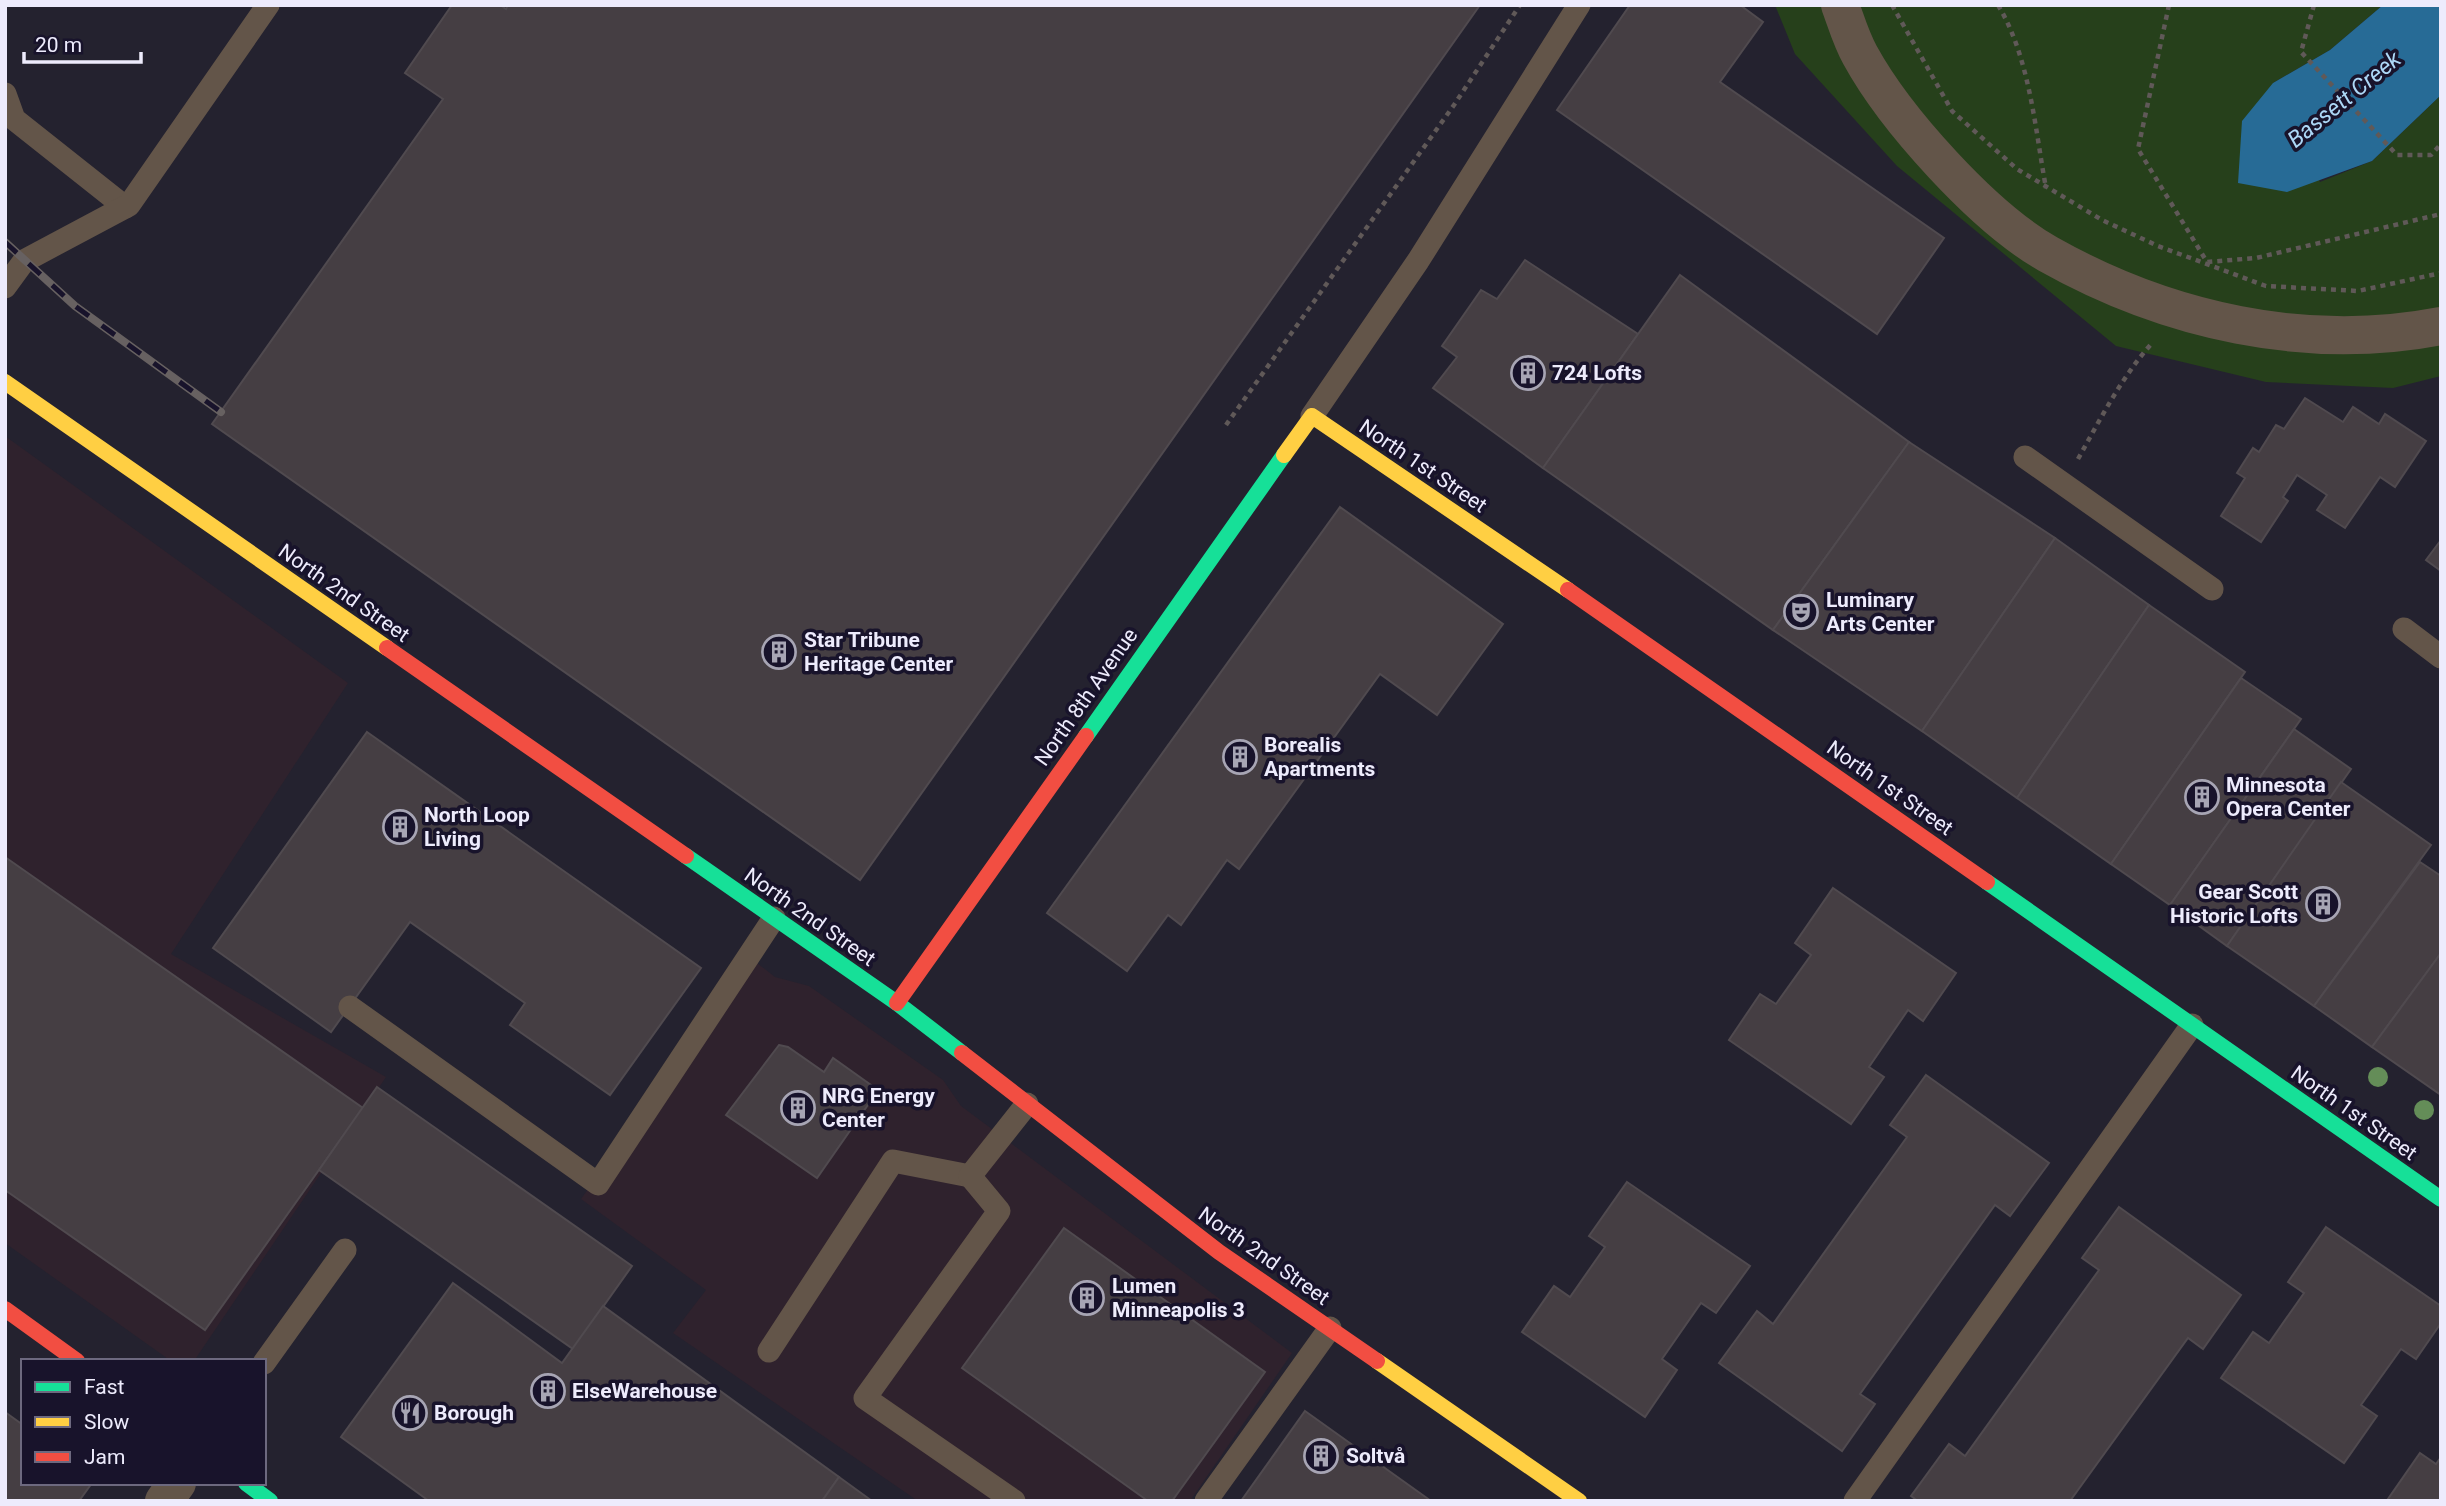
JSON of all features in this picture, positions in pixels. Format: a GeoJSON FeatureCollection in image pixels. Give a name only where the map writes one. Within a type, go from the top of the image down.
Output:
{"type":"FeatureCollection","features":[{"type":"Feature","properties":{"kind":"street"},"geometry":{"type":"LineString","coordinates":[[1840,5],[1859,53],[1892,104],[1981,203],[2046,253],[2120,288],[2181,311],[2247,328],[2317,336],[2395,335],[2441,326]]}},
{"type":"Feature","properties":{"kind":"street","name":"North 2nd Street"},"geometry":{"type":"LineString","coordinates":[[5,382],[897,1003],[1219,1252],[1579,1501]]}},
{"type":"Feature","properties":{"kind":"street","name":"North 8th Avenue"},"geometry":{"type":"LineString","coordinates":[[897,1003],[1312,416]]}},
{"type":"Feature","properties":{"kind":"street","name":"North 1st Street"},"geometry":{"type":"LineString","coordinates":[[1312,416],[1603,614],[2440,1198]]}},
{"type":"Feature","properties":{"kind":"street"},"geometry":{"type":"LineString","coordinates":[[5,1310],[74,1359]]}},
{"type":"Feature","properties":{"kind":"street"},"geometry":{"type":"LineString","coordinates":[[164,1501],[176,1485]]}},
{"type":"Feature","properties":{"kind":"street"},"geometry":{"type":"LineString","coordinates":[[249,1485],[270,1501]]}},
{"type":"Feature","properties":{"kind":"lane"},"geometry":{"type":"LineString","coordinates":[[5,287],[24,261],[130,205],[268,5]]}},
{"type":"Feature","properties":{"kind":"lane"},"geometry":{"type":"LineString","coordinates":[[1312,416],[1418,261],[1579,5]]}},
{"type":"Feature","properties":{"kind":"lane"},"geometry":{"type":"LineString","coordinates":[[5,94],[14,119],[125,207]]}},
{"type":"Feature","properties":{"kind":"lane"},"geometry":{"type":"LineString","coordinates":[[2025,457],[2213,589]]}},
{"type":"Feature","properties":{"kind":"lane"},"geometry":{"type":"LineString","coordinates":[[2404,629],[2441,657]]}},
{"type":"Feature","properties":{"kind":"lane"},"geometry":{"type":"LineString","coordinates":[[350,1006],[598,1184],[774,918]]}},
{"type":"Feature","properties":{"kind":"lane"},"geometry":{"type":"LineString","coordinates":[[1855,1501],[2192,1025]]}},
{"type":"Feature","properties":{"kind":"lane"},"geometry":{"type":"LineString","coordinates":[[970,1175],[1027,1104]]}},
{"type":"Feature","properties":{"kind":"lane"},"geometry":{"type":"LineString","coordinates":[[769,1351],[893,1161],[970,1175],[999,1211],[865,1398],[1014,1501]]}},
{"type":"Feature","properties":{"kind":"lane"},"geometry":{"type":"LineString","coordinates":[[266,1360],[345,1250]]}},
{"type":"Feature","properties":{"kind":"lane"},"geometry":{"type":"LineString","coordinates":[[1206,1501],[1330,1328]]}},
{"type":"Feature","properties":{"kind":"path"},"geometry":{"type":"LineString","coordinates":[[1226,425],[1454,105],[1520,5]]}},
{"type":"Feature","properties":{"kind":"path"},"geometry":{"type":"LineString","coordinates":[[1892,5],[1952,111],[2017,169],[2047,189],[2158,246],[2266,286],[2358,291],[2441,273]]}},
{"type":"Feature","properties":{"kind":"path"},"geometry":{"type":"LineString","coordinates":[[1998,5],[2008,21],[2024,72],[2047,189]]}},
{"type":"Feature","properties":{"kind":"path"},"geometry":{"type":"LineString","coordinates":[[2169,5],[2138,149],[2207,262]]}},
{"type":"Feature","properties":{"kind":"path"},"geometry":{"type":"LineString","coordinates":[[2314,5],[2301,52],[2397,155],[2431,155],[2441,144]]}},
{"type":"Feature","properties":{"kind":"path"},"geometry":{"type":"LineString","coordinates":[[2207,262],[2256,258],[2441,214]]}},
{"type":"Feature","properties":{"kind":"path"},"geometry":{"type":"LineString","coordinates":[[2064,485],[2110,400],[2133,365],[2181,311]]}},
{"type":"Feature","properties":{"kind":"shaded area"},"geometry":{"type":"Polygon","coordinates":[[[5,436],[348,683],[171,954],[386,1077],[195,1359],[168,1359],[5,1243],[5,436]]]}},
{"type":"Feature","properties":{"kind":"shaded area"},"geometry":{"type":"Polygon","coordinates":[[[752,959],[775,977],[809,986],[943,1080],[961,1106],[1292,1353],[1190,1501],[918,1501],[673,1333],[706,1290],[581,1199],[752,959]]]}},
{"type":"Feature","properties":{"kind":"green space"},"geometry":{"type":"Polygon","coordinates":[[[1775,5],[2383,5],[2330,50],[2273,83],[2320,182],[2372,161],[2441,95],[2441,376],[2393,388],[2266,382],[2116,346],[1897,166],[1795,54],[1775,5]]]}},
{"type":"Feature","properties":{"kind":"water","name":"Bassett Creek"},"geometry":{"type":"Polygon","coordinates":[[[2383,5],[2441,5],[2441,95],[2372,161],[2287,192],[2238,183],[2242,121],[2273,83],[2330,50],[2383,5]]]}},
{"type":"Feature","properties":{"kind":"building","name":"Star Tribune Heritage Center"},"geometry":{"type":"Polygon","coordinates":[[[452,5],[500,5],[506,9],[508,5],[1480,5],[860,880],[212,424],[443,99],[405,73],[452,5]]]}},
{"type":"Feature","properties":{"kind":"building"},"geometry":{"type":"Polygon","coordinates":[[[1630,5],[1740,5],[1763,22],[1720,82],[1944,238],[1877,334],[1557,110],[1630,5]]]}},
{"type":"Feature","properties":{"kind":"building","name":"724 Lofts"},"geometry":{"type":"Polygon","coordinates":[[[1525,260],[1638,334],[1543,468],[1433,388],[1457,357],[1442,346],[1481,290],[1497,299],[1525,260]]]}},
{"type":"Feature","properties":{"kind":"building"},"geometry":{"type":"Polygon","coordinates":[[[1680,275],[1909,442],[1773,630],[1543,468],[1680,275]]]}},
{"type":"Feature","properties":{"kind":"building"},"geometry":{"type":"Polygon","coordinates":[[[2305,398],[2343,422],[2353,407],[2379,424],[2385,414],[2426,441],[2395,487],[2380,477],[2345,528],[2317,510],[2327,495],[2297,475],[2283,497],[2288,501],[2261,542],[2221,516],[2245,478],[2237,473],[2253,448],[2259,452],[2276,425],[2284,429],[2305,398]]]}},
{"type":"Feature","properties":{"kind":"building"},"geometry":{"type":"Polygon","coordinates":[[[1909,442],[2055,538],[1922,731],[1773,630],[1909,442]]]}},
{"type":"Feature","properties":{"kind":"building","name":"Borealis Apartments"},"geometry":{"type":"Polygon","coordinates":[[[1340,507],[1503,624],[1437,715],[1380,674],[1239,869],[1227,860],[1181,925],[1168,915],[1127,971],[1047,913],[1340,507]]]}},
{"type":"Feature","properties":{"kind":"building"},"geometry":{"type":"Polygon","coordinates":[[[2055,538],[2149,605],[2017,798],[1922,731],[2055,538]]]}},
{"type":"Feature","properties":{"kind":"building"},"geometry":{"type":"Polygon","coordinates":[[[2441,540],[2441,571],[2426,560],[2441,540]]]}},
{"type":"Feature","properties":{"kind":"building"},"geometry":{"type":"Polygon","coordinates":[[[2149,605],[2245,672],[2111,864],[2017,798],[2149,605]]]}},
{"type":"Feature","properties":{"kind":"building","name":"Minnesota Opera Center"},"geometry":{"type":"Polygon","coordinates":[[[2241,678],[2301,719],[2170,905],[2111,864],[2241,678]]]}},
{"type":"Feature","properties":{"kind":"building"},"geometry":{"type":"Polygon","coordinates":[[[2294,729],[2351,769],[2227,946],[2170,905],[2294,729]]]}},
{"type":"Feature","properties":{"kind":"building","name":"North Loop Living"},"geometry":{"type":"Polygon","coordinates":[[[367,732],[701,968],[610,1095],[510,1025],[525,1003],[410,922],[331,1032],[213,948],[367,732]]]}},
{"type":"Feature","properties":{"kind":"building","name":"Gear Scott Historic Lofts"},"geometry":{"type":"Polygon","coordinates":[[[2341,782],[2431,845],[2314,1006],[2227,946],[2341,782]]]}},
{"type":"Feature","properties":{"kind":"building"},"geometry":{"type":"Polygon","coordinates":[[[5,857],[363,1108],[205,1330],[5,1190],[5,857]]]}},
{"type":"Feature","properties":{"kind":"building"},"geometry":{"type":"Polygon","coordinates":[[[2420,862],[2441,876],[2441,953],[2372,1047],[2314,1006],[2420,862]]]}},
{"type":"Feature","properties":{"kind":"building"},"geometry":{"type":"Polygon","coordinates":[[[1833,888],[1956,973],[1923,1021],[1908,1010],[1869,1067],[1884,1077],[1851,1124],[1729,1040],[1760,994],[1776,1004],[1811,955],[1795,943],[1833,888]]]}},
{"type":"Feature","properties":{"kind":"building"},"geometry":{"type":"Polygon","coordinates":[[[2441,953],[2441,1095],[2372,1047],[2441,953]]]}},
{"type":"Feature","properties":{"kind":"building","name":"NRG Energy Center"},"geometry":{"type":"Polygon","coordinates":[[[779,1045],[788,1047],[824,1072],[833,1058],[871,1085],[863,1097],[870,1102],[817,1178],[726,1115],[779,1045]]]}},
{"type":"Feature","properties":{"kind":"building"},"geometry":{"type":"Polygon","coordinates":[[[1926,1075],[2049,1163],[2010,1216],[1995,1205],[1860,1394],[1875,1404],[1842,1451],[1719,1363],[1757,1311],[1773,1324],[1907,1137],[1890,1125],[1926,1075]]]}},
{"type":"Feature","properties":{"kind":"building"},"geometry":{"type":"Polygon","coordinates":[[[377,1087],[632,1266],[573,1349],[319,1170],[377,1087]]]}},
{"type":"Feature","properties":{"kind":"building"},"geometry":{"type":"Polygon","coordinates":[[[1627,1182],[1750,1266],[1716,1313],[1701,1303],[1662,1359],[1677,1370],[1645,1417],[1522,1332],[1554,1286],[1570,1297],[1605,1247],[1589,1236],[1627,1182]]]}},
{"type":"Feature","properties":{"kind":"building"},"geometry":{"type":"Polygon","coordinates":[[[2119,1207],[2241,1295],[2203,1349],[2188,1338],[2070,1501],[1918,1501],[1911,1496],[1949,1444],[1965,1456],[2099,1270],[2082,1258],[2119,1207]]]}},
{"type":"Feature","properties":{"kind":"building"},"geometry":{"type":"Polygon","coordinates":[[[2326,1227],[2441,1306],[2441,1323],[2416,1359],[2401,1349],[2361,1405],[2377,1416],[2344,1463],[2221,1378],[2253,1332],[2269,1343],[2304,1293],[2288,1282],[2326,1227]]]}},
{"type":"Feature","properties":{"kind":"building","name":"Lumen Minneapolis 3"},"geometry":{"type":"Polygon","coordinates":[[[1064,1228],[1265,1372],[1172,1501],[1148,1501],[962,1368],[1064,1228]]]}},
{"type":"Feature","properties":{"kind":"building","name":"ElseWarehouse"},"geometry":{"type":"Polygon","coordinates":[[[453,1283],[562,1363],[603,1306],[839,1477],[822,1501],[429,1501],[341,1437],[453,1283]]]}},
{"type":"Feature","properties":{"kind":"building","name":"Soltvå"},"geometry":{"type":"Polygon","coordinates":[[[1305,1411],[1431,1501],[1241,1501],[1305,1411]]]}},
{"type":"Feature","properties":{"kind":"building"},"geometry":{"type":"Polygon","coordinates":[[[5,1412],[21,1424],[21,1485],[91,1485],[79,1501],[5,1501],[5,1412]]]}},
{"type":"Feature","properties":{"kind":"building"},"geometry":{"type":"Polygon","coordinates":[[[2420,1453],[2436,1464],[2441,1457],[2441,1501],[2390,1501],[2388,1499],[2420,1453]]]}},
{"type":"Feature","properties":{"kind":"building"},"geometry":{"type":"Polygon","coordinates":[[[839,1477],[872,1501],[822,1501],[839,1477]]]}},
{"type":"Feature","properties":{"kind":"railway"},"geometry":{"type":"LineString","coordinates":[[5,242],[75,306],[221,412]]}},
{"type":"Feature","properties":{"kind":"traffic: fast"},"geometry":{"type":"LineString","coordinates":[[1086,736],[1284,455]]}},
{"type":"Feature","properties":{"kind":"traffic: fast"},"geometry":{"type":"LineString","coordinates":[[686,856],[897,1003],[962,1053]]}},
{"type":"Feature","properties":{"kind":"traffic: fast"},"geometry":{"type":"LineString","coordinates":[[1987,882],[2441,1199]]}},
{"type":"Feature","properties":{"kind":"traffic: fast"},"geometry":{"type":"LineString","coordinates":[[249,1485],[270,1501]]}},
{"type":"Feature","properties":{"kind":"traffic: slow"},"geometry":{"type":"LineString","coordinates":[[5,382],[387,648]]}},
{"type":"Feature","properties":{"kind":"traffic: slow"},"geometry":{"type":"LineString","coordinates":[[1284,455],[1312,416],[1568,590]]}},
{"type":"Feature","properties":{"kind":"traffic: slow"},"geometry":{"type":"LineString","coordinates":[[1377,1361],[1579,1501]]}},
{"type":"Feature","properties":{"kind":"traffic: jam"},"geometry":{"type":"LineString","coordinates":[[1568,590],[1987,882]]}},
{"type":"Feature","properties":{"kind":"traffic: jam"},"geometry":{"type":"LineString","coordinates":[[387,648],[686,856]]}},
{"type":"Feature","properties":{"kind":"traffic: jam"},"geometry":{"type":"LineString","coordinates":[[897,1003],[1086,736]]}},
{"type":"Feature","properties":{"kind":"traffic: jam"},"geometry":{"type":"LineString","coordinates":[[962,1053],[1219,1252],[1377,1361]]}},
{"type":"Feature","properties":{"kind":"traffic: jam"},"geometry":{"type":"LineString","coordinates":[[5,1309],[74,1359]]}},
{"type":"Feature","properties":{"kind":"place","name":"724 Lofts"},"geometry":{"type":"Point","coordinates":[1528,373]}},
{"type":"Feature","properties":{"kind":"place","name":"Luminary Arts Center"},"geometry":{"type":"Point","coordinates":[1801,612]}},
{"type":"Feature","properties":{"kind":"place","name":"Star Tribune Heritage Center"},"geometry":{"type":"Point","coordinates":[779,652]}},
{"type":"Feature","properties":{"kind":"place","name":"Borealis Apartments"},"geometry":{"type":"Point","coordinates":[1240,757]}},
{"type":"Feature","properties":{"kind":"place","name":"Minnesota Opera Center"},"geometry":{"type":"Point","coordinates":[2202,797]}},
{"type":"Feature","properties":{"kind":"place","name":"North Loop Living"},"geometry":{"type":"Point","coordinates":[400,827]}},
{"type":"Feature","properties":{"kind":"place","name":"Gear Scott Historic Lofts"},"geometry":{"type":"Point","coordinates":[2323,904]}},
{"type":"Feature","properties":{"kind":"place","name":"NRG Energy Center"},"geometry":{"type":"Point","coordinates":[798,1108]}},
{"type":"Feature","properties":{"kind":"place","name":"Lumen Minneapolis 3"},"geometry":{"type":"Point","coordinates":[1087,1298]}},
{"type":"Feature","properties":{"kind":"place","name":"ElseWarehouse"},"geometry":{"type":"Point","coordinates":[548,1391]}},
{"type":"Feature","properties":{"kind":"place","name":"Borough"},"geometry":{"type":"Point","coordinates":[410,1413]}},
{"type":"Feature","properties":{"kind":"place","name":"Soltvå"},"geometry":{"type":"Point","coordinates":[1321,1456]}}]}
